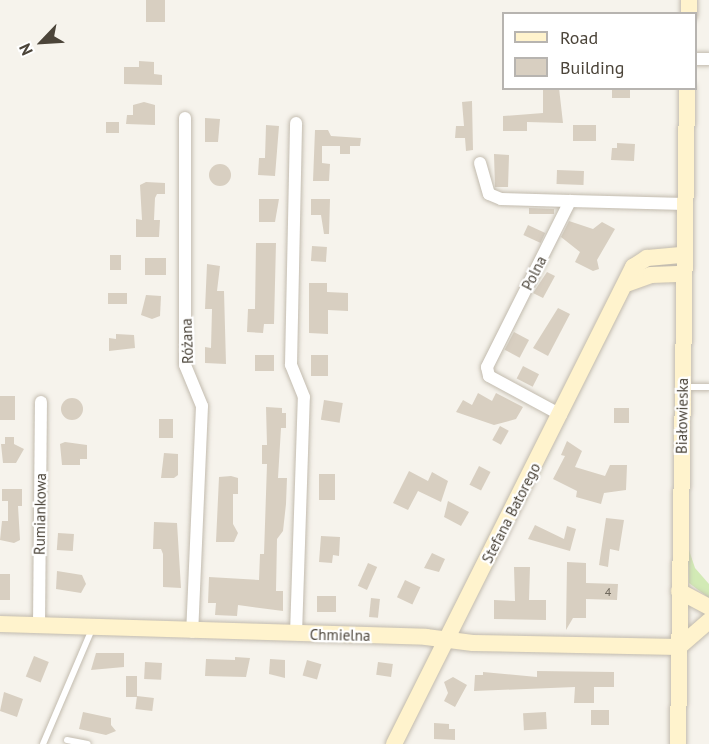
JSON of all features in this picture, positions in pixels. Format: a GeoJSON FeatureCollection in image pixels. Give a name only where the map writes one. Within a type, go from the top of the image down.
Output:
{"type":"FeatureCollection","features":[{"type":"Feature","properties":{"kind":"street","name":"Białowieska"},"geometry":{"type":"LineString","coordinates":[[678,744],[687,90]]}},
{"type":"Feature","properties":{"kind":"street","name":"Różana"},"geometry":{"type":"LineString","coordinates":[[185,118],[186,365],[202,406],[192,632]]}},
{"type":"Feature","properties":{"kind":"street"},"geometry":{"type":"LineString","coordinates":[[296,123],[291,365],[304,397],[296,634]]}},
{"type":"Feature","properties":{"kind":"street"},"geometry":{"type":"LineString","coordinates":[[480,163],[489,194],[501,199],[685,204]]}},
{"type":"Feature","properties":{"kind":"street","name":"Polna"},"geometry":{"type":"LineString","coordinates":[[561,415],[489,376],[487,367],[570,201]]}},
{"type":"Feature","properties":{"kind":"street","name":"Stefana Batorego"},"geometry":{"type":"LineString","coordinates":[[394,744],[639,262],[684,255]]}},
{"type":"Feature","properties":{"kind":"street"},"geometry":{"type":"LineString","coordinates":[[629,283],[651,275],[684,274]]}},
{"type":"Feature","properties":{"kind":"street","name":"Rumiankowa"},"geometry":{"type":"LineString","coordinates":[[39,626],[41,402]]}},
{"type":"Feature","properties":{"kind":"street"},"geometry":{"type":"LineString","coordinates":[[679,591],[709,607]]}},
{"type":"Feature","properties":{"kind":"street"},"geometry":{"type":"LineString","coordinates":[[679,647],[709,621]]}},
{"type":"Feature","properties":{"kind":"street","name":"Chmielna"},"geometry":{"type":"LineString","coordinates":[[0,624],[679,647]]}},
{"type":"Feature","properties":{"kind":"lane"},"geometry":{"type":"LineString","coordinates":[[682,387],[709,387]]}},
{"type":"Feature","properties":{"kind":"lane"},"geometry":{"type":"LineString","coordinates":[[43,744],[93,628]]}},
{"type":"Feature","properties":{"kind":"lane"},"geometry":{"type":"LineString","coordinates":[[67,740],[88,744]]}},
{"type":"Feature","properties":{"kind":"green space"},"geometry":{"type":"Polygon","coordinates":[[[688,547],[695,568],[709,584],[709,598],[689,583],[688,547]]]}},
{"type":"Feature","properties":{"kind":"building"},"geometry":{"type":"Polygon","coordinates":[[[146,0],[165,0],[165,22],[146,22],[146,0]]]}},
{"type":"Feature","properties":{"kind":"building"},"geometry":{"type":"Polygon","coordinates":[[[139,61],[154,62],[154,74],[162,75],[162,85],[124,84],[124,67],[139,67],[139,61]]]}},
{"type":"Feature","properties":{"kind":"building"},"geometry":{"type":"Polygon","coordinates":[[[543,90],[559,90],[563,123],[527,122],[527,131],[503,131],[503,116],[543,113],[543,90]]]}},
{"type":"Feature","properties":{"kind":"building"},"geometry":{"type":"Polygon","coordinates":[[[612,90],[630,90],[630,98],[612,98],[612,90]]]}},
{"type":"Feature","properties":{"kind":"building"},"geometry":{"type":"Polygon","coordinates":[[[472,101],[473,150],[466,151],[465,138],[455,138],[456,126],[464,126],[462,102],[472,101]]]}},
{"type":"Feature","properties":{"kind":"building"},"geometry":{"type":"Polygon","coordinates":[[[144,102],[155,105],[155,125],[126,124],[127,115],[133,115],[133,105],[144,102]]]}},
{"type":"Feature","properties":{"kind":"building"},"geometry":{"type":"Polygon","coordinates":[[[205,118],[220,119],[218,142],[205,142],[205,118]]]}},
{"type":"Feature","properties":{"kind":"building"},"geometry":{"type":"Polygon","coordinates":[[[106,122],[119,122],[119,133],[106,133],[106,122]]]}},
{"type":"Feature","properties":{"kind":"building"},"geometry":{"type":"Polygon","coordinates":[[[266,125],[279,126],[275,176],[258,175],[259,158],[265,158],[266,125]]]}},
{"type":"Feature","properties":{"kind":"building"},"geometry":{"type":"Polygon","coordinates":[[[573,125],[596,125],[596,141],[573,141],[573,125]]]}},
{"type":"Feature","properties":{"kind":"building"},"geometry":{"type":"Polygon","coordinates":[[[315,130],[328,130],[331,136],[361,138],[360,146],[350,146],[350,154],[340,154],[340,146],[322,146],[322,163],[330,164],[329,181],[313,181],[315,130]]]}},
{"type":"Feature","properties":{"kind":"building"},"geometry":{"type":"Polygon","coordinates":[[[617,143],[635,144],[634,161],[611,160],[612,148],[617,148],[617,143]]]}},
{"type":"Feature","properties":{"kind":"building"},"geometry":{"type":"Polygon","coordinates":[[[494,154],[509,155],[508,187],[495,187],[494,154]]]}},
{"type":"Feature","properties":{"kind":"building"},"geometry":{"type":"Polygon","coordinates":[[[220,164],[228,167],[231,175],[228,183],[220,186],[212,183],[209,175],[212,167],[220,164]]]}},
{"type":"Feature","properties":{"kind":"building"},"geometry":{"type":"Polygon","coordinates":[[[557,170],[584,171],[583,185],[557,184],[557,170]]]}},
{"type":"Feature","properties":{"kind":"building"},"geometry":{"type":"Polygon","coordinates":[[[146,182],[165,183],[165,194],[157,194],[155,198],[154,220],[160,220],[159,237],[136,237],[136,219],[142,220],[140,185],[146,182]]]}},
{"type":"Feature","properties":{"kind":"building"},"geometry":{"type":"Polygon","coordinates":[[[259,199],[279,199],[275,222],[259,222],[259,199]]]}},
{"type":"Feature","properties":{"kind":"building"},"geometry":{"type":"Polygon","coordinates":[[[311,199],[330,199],[329,234],[324,234],[321,215],[311,215],[311,199]]]}},
{"type":"Feature","properties":{"kind":"building"},"geometry":{"type":"Polygon","coordinates":[[[529,208],[554,209],[554,214],[529,214],[529,208]]]}},
{"type":"Feature","properties":{"kind":"building"},"geometry":{"type":"Polygon","coordinates":[[[569,221],[593,229],[602,222],[615,229],[597,260],[599,269],[593,271],[575,262],[580,252],[561,237],[569,221]]]}},
{"type":"Feature","properties":{"kind":"building"},"geometry":{"type":"Polygon","coordinates":[[[528,225],[545,233],[541,243],[523,235],[528,225]]]}},
{"type":"Feature","properties":{"kind":"building"},"geometry":{"type":"Polygon","coordinates":[[[256,243],[276,243],[274,324],[264,324],[263,333],[247,332],[248,309],[255,309],[256,243]]]}},
{"type":"Feature","properties":{"kind":"building"},"geometry":{"type":"Polygon","coordinates":[[[312,246],[327,247],[326,262],[311,261],[312,246]]]}},
{"type":"Feature","properties":{"kind":"building"},"geometry":{"type":"Polygon","coordinates":[[[110,255],[121,255],[121,270],[110,270],[110,255]]]}},
{"type":"Feature","properties":{"kind":"building"},"geometry":{"type":"Polygon","coordinates":[[[145,258],[166,258],[166,275],[145,275],[145,258]]]}},
{"type":"Feature","properties":{"kind":"building"},"geometry":{"type":"Polygon","coordinates":[[[207,264],[220,266],[217,291],[224,291],[226,364],[205,363],[205,347],[211,348],[212,309],[205,309],[207,264]]]}},
{"type":"Feature","properties":{"kind":"building"},"geometry":{"type":"Polygon","coordinates":[[[547,272],[555,276],[543,298],[533,293],[547,272]]]}},
{"type":"Feature","properties":{"kind":"building"},"geometry":{"type":"Polygon","coordinates":[[[309,283],[327,283],[327,292],[348,293],[348,311],[328,310],[328,334],[309,333],[309,283]]]}},
{"type":"Feature","properties":{"kind":"building"},"geometry":{"type":"Polygon","coordinates":[[[108,293],[127,293],[127,304],[108,304],[108,293]]]}},
{"type":"Feature","properties":{"kind":"building"},"geometry":{"type":"Polygon","coordinates":[[[146,295],[161,296],[160,316],[152,319],[141,315],[146,295]]]}},
{"type":"Feature","properties":{"kind":"building"},"geometry":{"type":"Polygon","coordinates":[[[558,308],[570,314],[548,356],[533,348],[558,308]]]}},
{"type":"Feature","properties":{"kind":"building"},"geometry":{"type":"Polygon","coordinates":[[[514,332],[529,340],[520,358],[505,350],[514,332]]]}},
{"type":"Feature","properties":{"kind":"building"},"geometry":{"type":"Polygon","coordinates":[[[116,334],[134,335],[135,348],[109,351],[109,338],[116,339],[116,334]]]}},
{"type":"Feature","properties":{"kind":"building"},"geometry":{"type":"Polygon","coordinates":[[[255,355],[274,355],[274,371],[255,371],[255,355]]]}},
{"type":"Feature","properties":{"kind":"building"},"geometry":{"type":"Polygon","coordinates":[[[311,355],[328,355],[328,376],[311,376],[311,355]]]}},
{"type":"Feature","properties":{"kind":"building"},"geometry":{"type":"Polygon","coordinates":[[[523,366],[539,374],[533,387],[517,378],[523,366]]]}},
{"type":"Feature","properties":{"kind":"building"},"geometry":{"type":"Polygon","coordinates":[[[478,393],[492,401],[496,393],[523,407],[516,419],[494,425],[456,412],[463,400],[472,405],[478,393]]]}},
{"type":"Feature","properties":{"kind":"building"},"geometry":{"type":"Polygon","coordinates":[[[0,396],[15,396],[15,420],[0,420],[0,396]]]}},
{"type":"Feature","properties":{"kind":"building"},"geometry":{"type":"Polygon","coordinates":[[[72,398],[80,401],[83,409],[80,417],[72,420],[64,417],[61,409],[64,401],[72,398]]]}},
{"type":"Feature","properties":{"kind":"building"},"geometry":{"type":"Polygon","coordinates":[[[324,400],[343,403],[340,423],[321,420],[324,400]]]}},
{"type":"Feature","properties":{"kind":"building"},"geometry":{"type":"Polygon","coordinates":[[[266,407],[282,408],[282,413],[286,413],[286,428],[281,428],[278,478],[287,478],[286,504],[283,531],[277,539],[276,591],[283,591],[283,611],[238,605],[237,616],[215,615],[216,603],[208,603],[209,577],[259,580],[260,554],[264,554],[267,464],[262,464],[262,445],[267,445],[266,407]]]}},
{"type":"Feature","properties":{"kind":"building"},"geometry":{"type":"Polygon","coordinates":[[[614,408],[629,408],[629,423],[614,423],[614,408]]]}},
{"type":"Feature","properties":{"kind":"building"},"geometry":{"type":"Polygon","coordinates":[[[159,419],[173,419],[173,438],[159,438],[159,419]]]}},
{"type":"Feature","properties":{"kind":"building"},"geometry":{"type":"Polygon","coordinates":[[[500,426],[509,431],[501,445],[492,440],[500,426]]]}},
{"type":"Feature","properties":{"kind":"building"},"geometry":{"type":"Polygon","coordinates":[[[5,437],[14,437],[14,444],[24,449],[16,463],[3,463],[1,444],[5,444],[5,437]]]}},
{"type":"Feature","properties":{"kind":"building"},"geometry":{"type":"Polygon","coordinates":[[[567,441],[582,451],[575,467],[605,476],[610,465],[627,465],[626,490],[604,493],[601,504],[576,497],[577,491],[553,479],[565,456],[561,455],[567,441]]]}},
{"type":"Feature","properties":{"kind":"building"},"geometry":{"type":"Polygon","coordinates":[[[65,442],[87,445],[87,459],[80,459],[80,465],[62,465],[60,444],[65,442]]]}},
{"type":"Feature","properties":{"kind":"building"},"geometry":{"type":"Polygon","coordinates":[[[164,453],[178,454],[178,475],[174,478],[161,478],[164,453]]]}},
{"type":"Feature","properties":{"kind":"building"},"geometry":{"type":"Polygon","coordinates":[[[479,466],[491,472],[481,491],[469,485],[479,466]]]}},
{"type":"Feature","properties":{"kind":"building"},"geometry":{"type":"Polygon","coordinates":[[[409,471],[428,481],[432,472],[448,481],[441,502],[418,491],[408,510],[393,503],[409,471]]]}},
{"type":"Feature","properties":{"kind":"building"},"geometry":{"type":"Polygon","coordinates":[[[319,474],[335,474],[335,500],[319,500],[319,474]]]}},
{"type":"Feature","properties":{"kind":"building"},"geometry":{"type":"Polygon","coordinates":[[[219,477],[238,478],[238,494],[233,494],[233,524],[238,533],[234,542],[216,542],[219,477]]]}},
{"type":"Feature","properties":{"kind":"building"},"geometry":{"type":"Polygon","coordinates":[[[2,489],[22,489],[22,506],[18,506],[20,540],[14,543],[0,540],[2,521],[8,521],[8,501],[2,501],[2,489]]]}},
{"type":"Feature","properties":{"kind":"building"},"geometry":{"type":"Polygon","coordinates":[[[448,501],[469,512],[461,526],[444,517],[448,501]]]}},
{"type":"Feature","properties":{"kind":"building"},"geometry":{"type":"Polygon","coordinates":[[[606,518],[624,520],[619,551],[610,549],[608,567],[599,565],[606,518]]]}},
{"type":"Feature","properties":{"kind":"building"},"geometry":{"type":"Polygon","coordinates":[[[154,522],[177,523],[181,588],[163,587],[163,554],[161,549],[153,549],[154,522]]]}},
{"type":"Feature","properties":{"kind":"building"},"geometry":{"type":"Polygon","coordinates":[[[535,525],[564,539],[567,526],[576,529],[570,551],[528,539],[535,525]]]}},
{"type":"Feature","properties":{"kind":"building"},"geometry":{"type":"Polygon","coordinates":[[[58,533],[74,534],[73,551],[57,550],[58,533]]]}},
{"type":"Feature","properties":{"kind":"building"},"geometry":{"type":"Polygon","coordinates":[[[321,536],[340,537],[339,556],[333,555],[332,563],[319,562],[321,536]]]}},
{"type":"Feature","properties":{"kind":"building"},"geometry":{"type":"Polygon","coordinates":[[[432,553],[445,559],[439,572],[424,568],[432,553]]]}},
{"type":"Feature","properties":{"kind":"building"},"geometry":{"type":"Polygon","coordinates":[[[567,562],[586,563],[586,583],[618,584],[617,600],[586,599],[586,618],[573,618],[566,630],[567,562]]]}},
{"type":"Feature","properties":{"kind":"building"},"geometry":{"type":"Polygon","coordinates":[[[368,563],[377,567],[367,590],[358,586],[368,563]]]}},
{"type":"Feature","properties":{"kind":"building"},"geometry":{"type":"Polygon","coordinates":[[[514,567],[530,567],[529,600],[546,600],[546,620],[494,619],[494,600],[515,601],[514,567]]]}},
{"type":"Feature","properties":{"kind":"building"},"geometry":{"type":"Polygon","coordinates":[[[57,571],[82,575],[86,584],[81,593],[56,589],[57,571]]]}},
{"type":"Feature","properties":{"kind":"building"},"geometry":{"type":"Polygon","coordinates":[[[0,574],[10,574],[10,600],[0,600],[0,574]]]}},
{"type":"Feature","properties":{"kind":"building"},"geometry":{"type":"Polygon","coordinates":[[[405,580],[420,587],[412,604],[397,597],[405,580]]]}},
{"type":"Feature","properties":{"kind":"building"},"geometry":{"type":"Polygon","coordinates":[[[317,596],[336,596],[336,612],[317,612],[317,596]]]}},
{"type":"Feature","properties":{"kind":"building"},"geometry":{"type":"Polygon","coordinates":[[[371,598],[380,599],[378,618],[369,617],[371,598]]]}},
{"type":"Feature","properties":{"kind":"building"},"geometry":{"type":"Polygon","coordinates":[[[96,653],[124,653],[124,667],[91,670],[96,653]]]}},
{"type":"Feature","properties":{"kind":"building"},"geometry":{"type":"Polygon","coordinates":[[[34,656],[49,662],[41,682],[26,676],[34,656]]]}},
{"type":"Feature","properties":{"kind":"building"},"geometry":{"type":"Polygon","coordinates":[[[235,657],[250,658],[246,677],[205,676],[206,659],[235,660],[235,657]]]}},
{"type":"Feature","properties":{"kind":"building"},"geometry":{"type":"Polygon","coordinates":[[[270,659],[285,660],[285,678],[269,674],[270,659]]]}},
{"type":"Feature","properties":{"kind":"building"},"geometry":{"type":"Polygon","coordinates":[[[307,660],[321,664],[317,680],[303,675],[307,660]]]}},
{"type":"Feature","properties":{"kind":"building"},"geometry":{"type":"Polygon","coordinates":[[[145,662],[162,663],[161,680],[144,679],[145,662]]]}},
{"type":"Feature","properties":{"kind":"building"},"geometry":{"type":"Polygon","coordinates":[[[378,662],[393,664],[391,677],[376,675],[378,662]]]}},
{"type":"Feature","properties":{"kind":"building"},"geometry":{"type":"Polygon","coordinates":[[[537,671],[614,672],[614,687],[594,687],[594,703],[574,703],[575,687],[474,691],[475,675],[483,675],[483,672],[537,677],[537,671]]]}},
{"type":"Feature","properties":{"kind":"building"},"geometry":{"type":"Polygon","coordinates":[[[126,676],[137,676],[137,697],[126,697],[126,676]]]}},
{"type":"Feature","properties":{"kind":"building"},"geometry":{"type":"Polygon","coordinates":[[[453,677],[467,685],[455,707],[444,701],[448,693],[444,682],[453,677]]]}},
{"type":"Feature","properties":{"kind":"building"},"geometry":{"type":"Polygon","coordinates":[[[4,692],[23,699],[17,717],[0,711],[4,692]]]}},
{"type":"Feature","properties":{"kind":"building"},"geometry":{"type":"Polygon","coordinates":[[[137,696],[154,698],[152,711],[135,709],[137,696]]]}},
{"type":"Feature","properties":{"kind":"building"},"geometry":{"type":"Polygon","coordinates":[[[591,710],[609,710],[609,725],[591,725],[591,710]]]}},
{"type":"Feature","properties":{"kind":"building"},"geometry":{"type":"Polygon","coordinates":[[[83,712],[111,718],[111,725],[116,731],[106,735],[79,729],[83,712]]]}},
{"type":"Feature","properties":{"kind":"building"},"geometry":{"type":"Polygon","coordinates":[[[546,712],[547,729],[524,730],[523,713],[546,712]]]}},
{"type":"Feature","properties":{"kind":"building"},"geometry":{"type":"Polygon","coordinates":[[[434,723],[449,724],[449,729],[455,729],[455,740],[434,739],[434,723]]]}}]}
